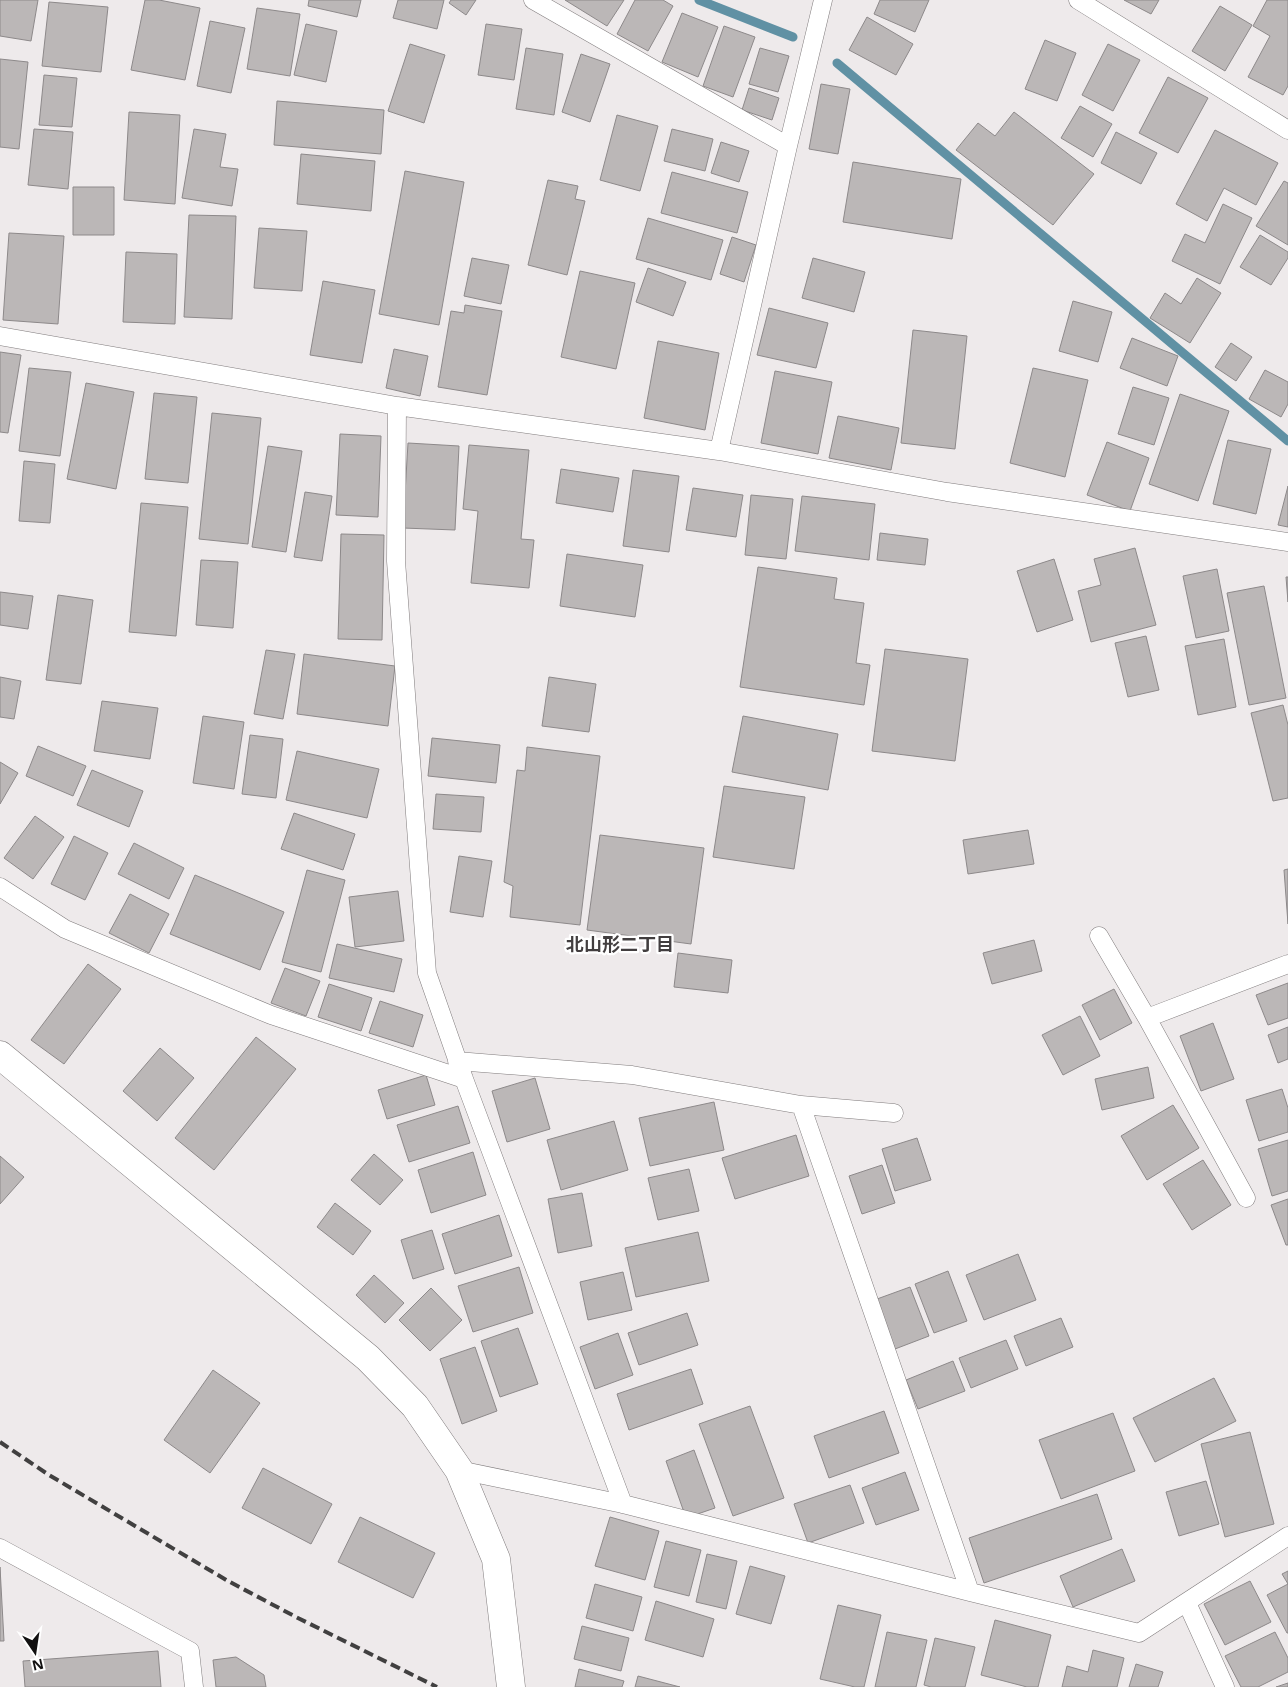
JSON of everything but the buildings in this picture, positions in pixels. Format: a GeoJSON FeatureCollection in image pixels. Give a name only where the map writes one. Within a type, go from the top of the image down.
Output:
{"type":"FeatureCollection","features":[{"type":"Feature","properties":{"kind":"street"},"geometry":{"type":"LineString","coordinates":[[0,1055],[368,1358],[415,1406],[459,1470],[496,1559],[511,1687]]}},
{"type":"Feature","properties":{"kind":"lane"},"geometry":{"type":"LineString","coordinates":[[533,0],[788,146]]}},
{"type":"Feature","properties":{"kind":"lane"},"geometry":{"type":"LineString","coordinates":[[719,451],[823,0]]}},
{"type":"Feature","properties":{"kind":"lane"},"geometry":{"type":"LineString","coordinates":[[1078,0],[1288,130]]}},
{"type":"Feature","properties":{"kind":"lane"},"geometry":{"type":"LineString","coordinates":[[0,336],[397,406],[719,451],[947,492],[1288,542]]}},
{"type":"Feature","properties":{"kind":"lane"},"geometry":{"type":"LineString","coordinates":[[397,406],[396,561],[427,973],[457,1061],[624,1504]]}},
{"type":"Feature","properties":{"kind":"lane"},"geometry":{"type":"LineString","coordinates":[[0,887],[65,929],[199,985],[271,1014],[464,1079]]}},
{"type":"Feature","properties":{"kind":"lane"},"geometry":{"type":"LineString","coordinates":[[1099,936],[1147,1018],[1246,1198]]}},
{"type":"Feature","properties":{"kind":"lane"},"geometry":{"type":"LineString","coordinates":[[1147,1018],[1288,964]]}},
{"type":"Feature","properties":{"kind":"lane"},"geometry":{"type":"LineString","coordinates":[[457,1061],[632,1075],[801,1105],[894,1113]]}},
{"type":"Feature","properties":{"kind":"lane"},"geometry":{"type":"LineString","coordinates":[[801,1105],[970,1592]]}},
{"type":"Feature","properties":{"kind":"lane"},"geometry":{"type":"LineString","coordinates":[[459,1470],[624,1504],[1139,1633],[1288,1536]]}},
{"type":"Feature","properties":{"kind":"lane"},"geometry":{"type":"LineString","coordinates":[[0,1548],[190,1651],[194,1687]]}},
{"type":"Feature","properties":{"kind":"lane"},"geometry":{"type":"LineString","coordinates":[[1187,1603],[1225,1687]]}},
{"type":"Feature","properties":{"kind":"waterway"},"geometry":{"type":"LineString","coordinates":[[699,0],[793,37]]}},
{"type":"Feature","properties":{"kind":"waterway"},"geometry":{"type":"LineString","coordinates":[[837,63],[1288,441]]}},
{"type":"Feature","properties":{"kind":"railway"},"geometry":{"type":"LineString","coordinates":[[0,1442],[49,1475],[228,1581],[437,1687]]}},
{"type":"Feature","properties":{"kind":"district","name":"北山形二丁目"},"geometry":{"type":"Point","coordinates":[620,944]}}]}
